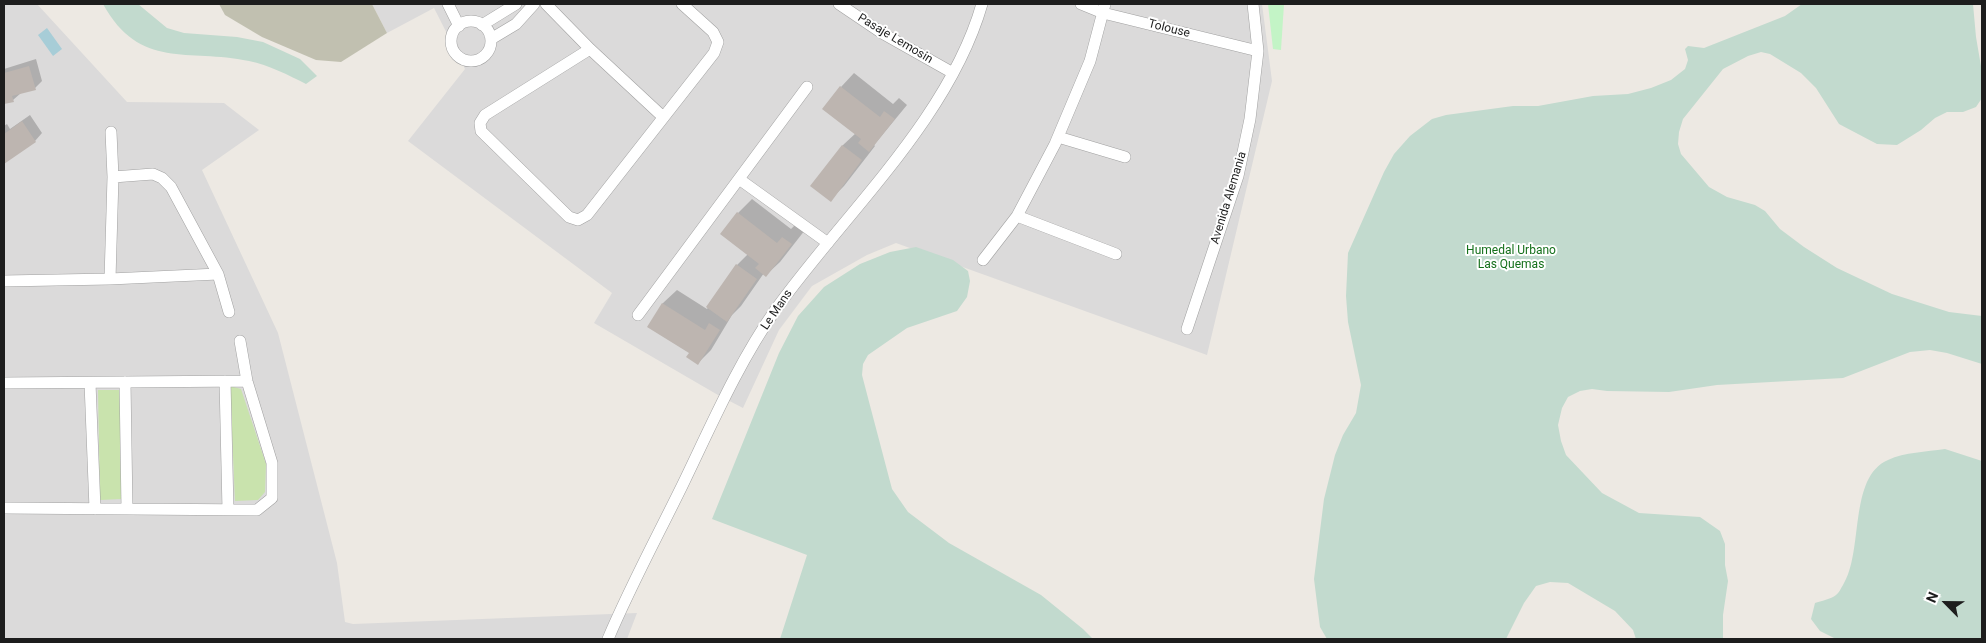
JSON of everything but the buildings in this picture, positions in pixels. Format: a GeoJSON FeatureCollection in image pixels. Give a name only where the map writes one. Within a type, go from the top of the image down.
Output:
{"type":"FeatureCollection","features":[{"type":"Feature","properties":{"kind":"street"},"geometry":{"type":"LineString","coordinates":[[448,4],[459,26]]}},
{"type":"Feature","properties":{"kind":"street"},"geometry":{"type":"LineString","coordinates":[[482,25],[516,4]]}},
{"type":"Feature","properties":{"kind":"street"},"geometry":{"type":"LineString","coordinates":[[491,39],[516,24],[534,4]]}},
{"type":"Feature","properties":{"kind":"street"},"geometry":{"type":"LineString","coordinates":[[546,4],[590,49],[662,116]]}},
{"type":"Feature","properties":{"kind":"street"},"geometry":{"type":"LineString","coordinates":[[590,49],[486,115],[480,123],[481,131],[569,217],[578,220],[587,215],[662,116],[714,53],[718,42],[713,32],[682,4]]}},
{"type":"Feature","properties":{"kind":"street","name":"Pasaje Lemosin"},"geometry":{"type":"LineString","coordinates":[[839,4],[882,33],[953,73]]}},
{"type":"Feature","properties":{"kind":"street","name":"Le Mans"},"geometry":{"type":"LineString","coordinates":[[608,639],[730,387],[775,312],[800,277],[923,123],[953,73],[972,34],[982,4]]}},
{"type":"Feature","properties":{"kind":"street","name":"Tolouse"},"geometry":{"type":"LineString","coordinates":[[1081,4],[1258,51]]}},
{"type":"Feature","properties":{"kind":"street","name":"Avenida Alemania"},"geometry":{"type":"LineString","coordinates":[[1187,329],[1238,176],[1250,119],[1258,51],[1253,4]]}},
{"type":"Feature","properties":{"kind":"street"},"geometry":{"type":"LineString","coordinates":[[983,260],[1017,216],[1058,137],[1090,61],[1104,9]]}},
{"type":"Feature","properties":{"kind":"street"},"geometry":{"type":"LineString","coordinates":[[466,22],[482,25],[488,31],[491,39],[490,47],[480,59],[464,60],[452,48],[451,40],[454,32],[466,22]]}},
{"type":"Feature","properties":{"kind":"street"},"geometry":{"type":"LineString","coordinates":[[638,315],[807,87]]}},
{"type":"Feature","properties":{"kind":"street"},"geometry":{"type":"LineString","coordinates":[[110,132],[113,177],[110,280]]}},
{"type":"Feature","properties":{"kind":"street"},"geometry":{"type":"LineString","coordinates":[[1058,137],[1125,157]]}},
{"type":"Feature","properties":{"kind":"street"},"geometry":{"type":"LineString","coordinates":[[113,177],[153,174],[162,178],[171,187],[218,274],[229,312]]}},
{"type":"Feature","properties":{"kind":"street"},"geometry":{"type":"LineString","coordinates":[[739,179],[828,243]]}},
{"type":"Feature","properties":{"kind":"street"},"geometry":{"type":"LineString","coordinates":[[1017,216],[1116,254]]}},
{"type":"Feature","properties":{"kind":"street"},"geometry":{"type":"LineString","coordinates":[[4,281],[110,280],[218,274]]}},
{"type":"Feature","properties":{"kind":"street"},"geometry":{"type":"LineString","coordinates":[[4,508],[257,510],[272,498],[272,463],[247,381],[240,341]]}},
{"type":"Feature","properties":{"kind":"street"},"geometry":{"type":"LineString","coordinates":[[225,381],[228,510]]}},
{"type":"Feature","properties":{"kind":"street"},"geometry":{"type":"LineString","coordinates":[[4,383],[247,381]]}},
{"type":"Feature","properties":{"kind":"street"},"geometry":{"type":"LineString","coordinates":[[125,382],[127,509]]}},
{"type":"Feature","properties":{"kind":"street"},"geometry":{"type":"LineString","coordinates":[[90,383],[95,509]]}},
{"type":"Feature","properties":{"kind":"shaded area"},"geometry":{"type":"Polygon","coordinates":[[[4,4],[37,4],[127,102],[224,103],[259,130],[202,170],[278,333],[337,563],[345,622],[353,624],[637,613],[627,639],[4,639],[4,4]]]}},
{"type":"Feature","properties":{"kind":"shaded area"},"geometry":{"type":"Polygon","coordinates":[[[219,4],[372,4],[387,33],[341,62],[316,60],[262,37],[225,15],[219,4]]]}},
{"type":"Feature","properties":{"kind":"shaded area"},"geometry":{"type":"Polygon","coordinates":[[[372,4],[1262,4],[1272,81],[1207,355],[896,243],[867,255],[812,286],[779,330],[743,408],[594,323],[612,293],[408,141],[465,69],[434,8],[387,33],[372,4]]]}},
{"type":"Feature","properties":{"kind":"green space"},"geometry":{"type":"Polygon","coordinates":[[[103,4],[138,4],[167,28],[184,33],[237,37],[263,42],[300,59],[317,76],[306,84],[271,68],[249,61],[167,53],[149,48],[133,39],[117,25],[103,4]]]}},
{"type":"Feature","properties":{"kind":"green space"},"geometry":{"type":"Polygon","coordinates":[[[1268,4],[1284,4],[1281,50],[1273,49],[1268,4]]]}},
{"type":"Feature","properties":{"kind":"green space","name":"Humedal Urbano Las Quemas"},"geometry":{"type":"Polygon","coordinates":[[[1802,4],[1973,4],[1982,72],[1982,98],[1976,107],[1963,112],[1947,112],[1935,118],[1921,130],[1897,145],[1877,144],[1839,124],[1816,88],[1801,73],[1770,54],[1761,52],[1748,56],[1723,69],[1683,119],[1678,144],[1681,154],[1709,187],[1727,197],[1755,205],[1765,211],[1780,229],[1837,268],[1892,294],[1949,312],[1982,316],[1982,364],[1947,353],[1930,350],[1910,352],[1843,378],[1717,385],[1669,392],[1592,389],[1580,391],[1568,397],[1562,408],[1558,425],[1561,441],[1566,455],[1602,493],[1639,513],[1700,517],[1720,531],[1725,544],[1725,565],[1728,581],[1723,615],[1723,639],[1636,639],[1633,630],[1615,611],[1568,583],[1550,582],[1536,586],[1524,603],[1506,639],[1327,639],[1320,627],[1314,579],[1324,499],[1335,455],[1343,435],[1356,413],[1361,385],[1348,322],[1346,296],[1348,253],[1394,154],[1410,136],[1432,119],[1446,115],[1513,106],[1538,106],[1593,96],[1628,94],[1651,88],[1671,80],[1685,69],[1688,60],[1685,49],[1688,46],[1704,48],[1785,16],[1802,4]]]}},
{"type":"Feature","properties":{"kind":"green space"},"geometry":{"type":"Polygon","coordinates":[[[916,247],[953,260],[968,271],[970,281],[967,297],[957,311],[907,328],[868,355],[863,364],[862,375],[892,489],[908,512],[949,543],[1041,595],[1093,639],[780,639],[807,555],[712,519],[779,353],[798,316],[824,287],[860,264],[890,252],[916,247]]]}},
{"type":"Feature","properties":{"kind":"green space"},"geometry":{"type":"Polygon","coordinates":[[[230,386],[241,389],[266,464],[265,492],[258,500],[235,501],[230,386]]]}},
{"type":"Feature","properties":{"kind":"green space"},"geometry":{"type":"Polygon","coordinates":[[[98,390],[120,390],[121,499],[100,500],[98,390]]]}},
{"type":"Feature","properties":{"kind":"green space"},"geometry":{"type":"Polygon","coordinates":[[[1945,449],[1982,461],[1982,639],[1836,639],[1820,631],[1811,619],[1815,603],[1834,596],[1843,585],[1853,554],[1862,498],[1867,482],[1875,469],[1888,460],[1901,455],[1945,449]]]}},
{"type":"Feature","properties":{"kind":"water"},"geometry":{"type":"Polygon","coordinates":[[[47,28],[62,49],[53,56],[38,35],[47,28]]]}}]}
